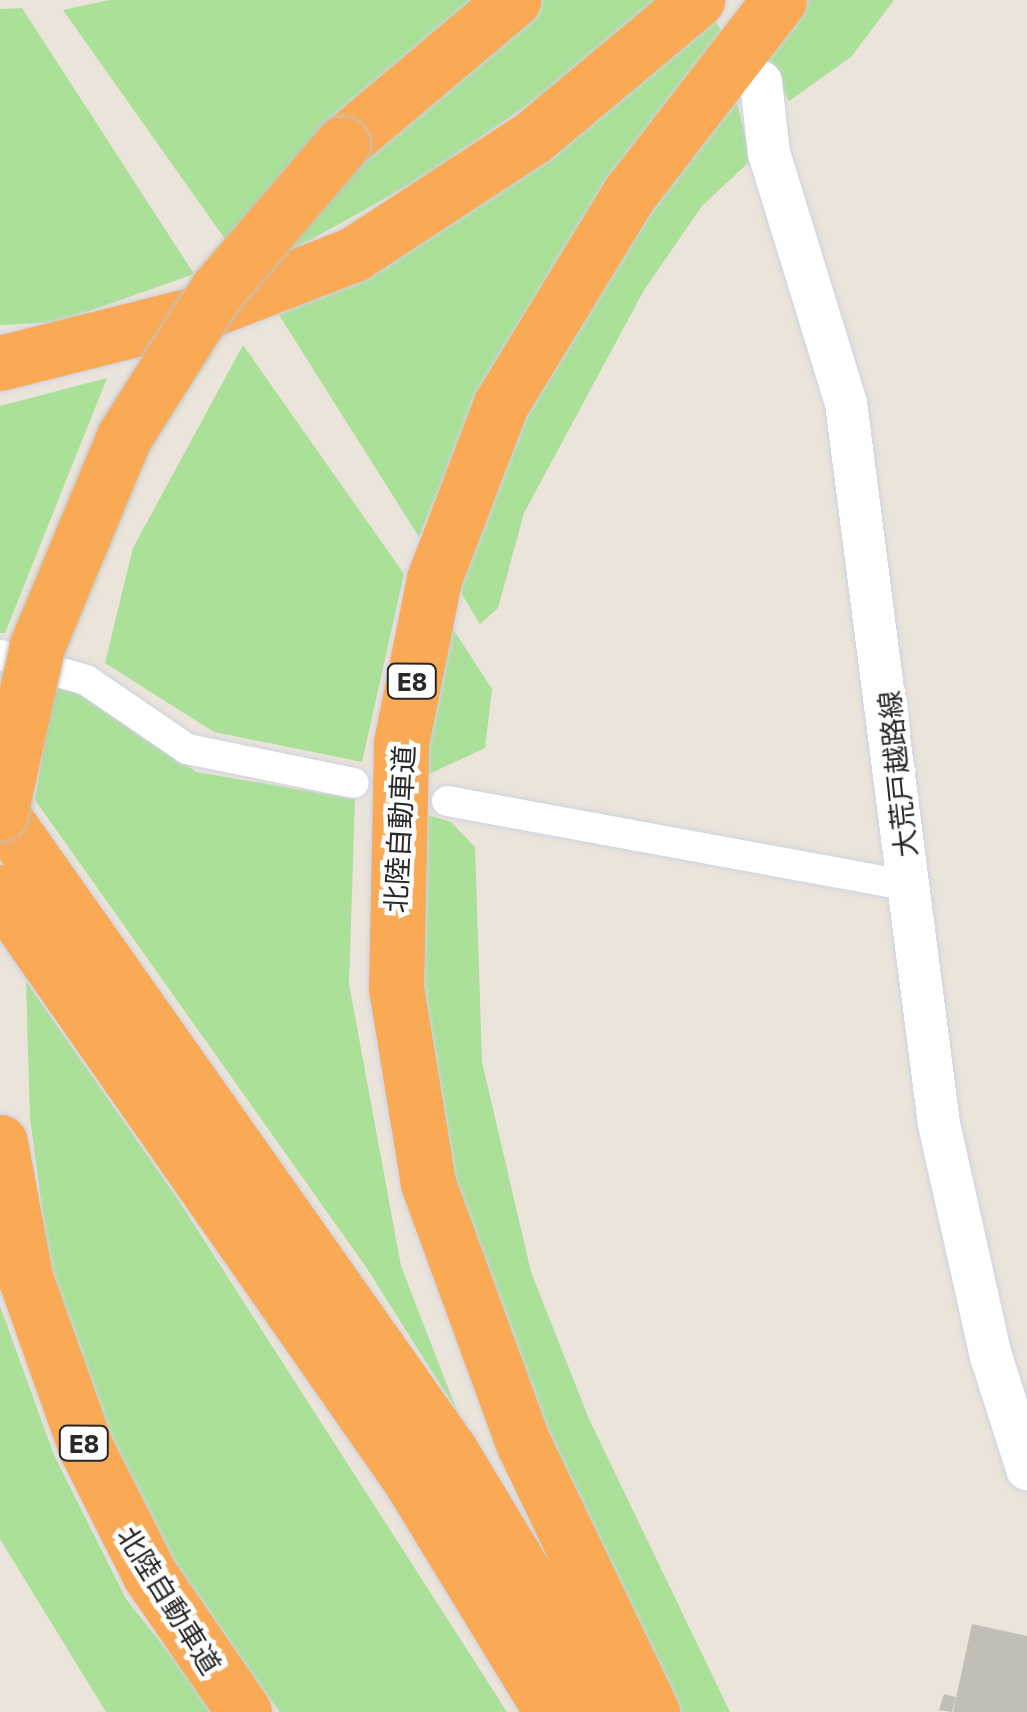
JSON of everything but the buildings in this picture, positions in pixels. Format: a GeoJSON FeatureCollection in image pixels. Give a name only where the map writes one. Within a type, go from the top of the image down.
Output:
{"type":"FeatureCollection","features":[{"type":"Feature","properties":{"kind":"highway"},"geometry":{"type":"LineString","coordinates":[[513,0],[342,144],[217,290],[124,436],[37,646],[0,812],[450,1452],[608,1712]]}},
{"type":"Feature","properties":{"kind":"highway"},"geometry":{"type":"LineString","coordinates":[[0,363],[206,311],[354,254],[533,137],[696,0]]}},
{"type":"Feature","properties":{"kind":"highway","name":"北陸自動車道"},"geometry":{"type":"LineString","coordinates":[[652,1712],[516,1427],[428,1184],[396,988],[401,743],[434,579],[501,404],[630,192],[779,0]]}},
{"type":"Feature","properties":{"kind":"highway"},"geometry":{"type":"LineString","coordinates":[[0,892],[409,1478],[552,1712]]}},
{"type":"Feature","properties":{"kind":"highway","name":"北陸自動車道"},"geometry":{"type":"LineString","coordinates":[[0,1142],[25,1277],[86,1448],[150,1575],[244,1712]]}},
{"type":"Feature","properties":{"kind":"main road","name":"大荒戸越路線"},"geometry":{"type":"LineString","coordinates":[[761,82],[769,153],[814,278],[862,492],[950,1180],[1027,1468]]}},
{"type":"Feature","properties":{"kind":"street"},"geometry":{"type":"LineString","coordinates":[[0,656],[86,680],[187,748],[354,783]]}},
{"type":"Feature","properties":{"kind":"street"},"geometry":{"type":"LineString","coordinates":[[447,801],[910,886]]}},
{"type":"Feature","properties":{"kind":"green space"},"geometry":{"type":"Polygon","coordinates":[[[109,0],[479,0],[295,157],[225,239],[63,10],[109,0]]]}},
{"type":"Feature","properties":{"kind":"green space"},"geometry":{"type":"Polygon","coordinates":[[[544,0],[656,0],[554,87],[420,179],[276,259],[394,127],[544,0]]]}},
{"type":"Feature","properties":{"kind":"green space"},"geometry":{"type":"Polygon","coordinates":[[[809,0],[894,0],[851,57],[789,101],[763,58],[809,0]]]}},
{"type":"Feature","properties":{"kind":"green space"},"geometry":{"type":"Polygon","coordinates":[[[22,8],[194,274],[58,322],[0,325],[0,9],[22,8]]]}},
{"type":"Feature","properties":{"kind":"green space"},"geometry":{"type":"Polygon","coordinates":[[[713,16],[726,39],[473,407],[419,537],[279,315],[389,258],[562,149],[713,16]]]}},
{"type":"Feature","properties":{"kind":"green space"},"geometry":{"type":"Polygon","coordinates":[[[735,95],[751,160],[702,206],[644,290],[524,513],[498,608],[480,624],[455,583],[512,428],[614,250],[735,95]]]}},
{"type":"Feature","properties":{"kind":"green space"},"geometry":{"type":"Polygon","coordinates":[[[243,345],[404,574],[362,762],[214,732],[105,663],[133,548],[243,345]]]}},
{"type":"Feature","properties":{"kind":"green space"},"geometry":{"type":"Polygon","coordinates":[[[107,378],[5,633],[0,633],[0,406],[107,378]]]}},
{"type":"Feature","properties":{"kind":"green space"},"geometry":{"type":"Polygon","coordinates":[[[451,626],[492,689],[485,748],[418,779],[451,626]]]}},
{"type":"Feature","properties":{"kind":"green space"},"geometry":{"type":"Polygon","coordinates":[[[55,685],[99,702],[196,772],[355,799],[349,984],[401,1266],[457,1411],[366,1267],[35,800],[55,685]]]}},
{"type":"Feature","properties":{"kind":"green space"},"geometry":{"type":"Polygon","coordinates":[[[418,812],[451,822],[475,847],[482,1062],[531,1272],[589,1419],[730,1712],[668,1712],[573,1521],[424,1089],[418,812]]]}},
{"type":"Feature","properties":{"kind":"green space"},"geometry":{"type":"Polygon","coordinates":[[[26,981],[175,1195],[507,1712],[280,1712],[176,1579],[76,1355],[48,1256],[30,1117],[26,981]]]}},
{"type":"Feature","properties":{"kind":"green space"},"geometry":{"type":"Polygon","coordinates":[[[0,1306],[54,1455],[126,1599],[216,1712],[106,1712],[0,1539],[0,1306]]]}}]}
